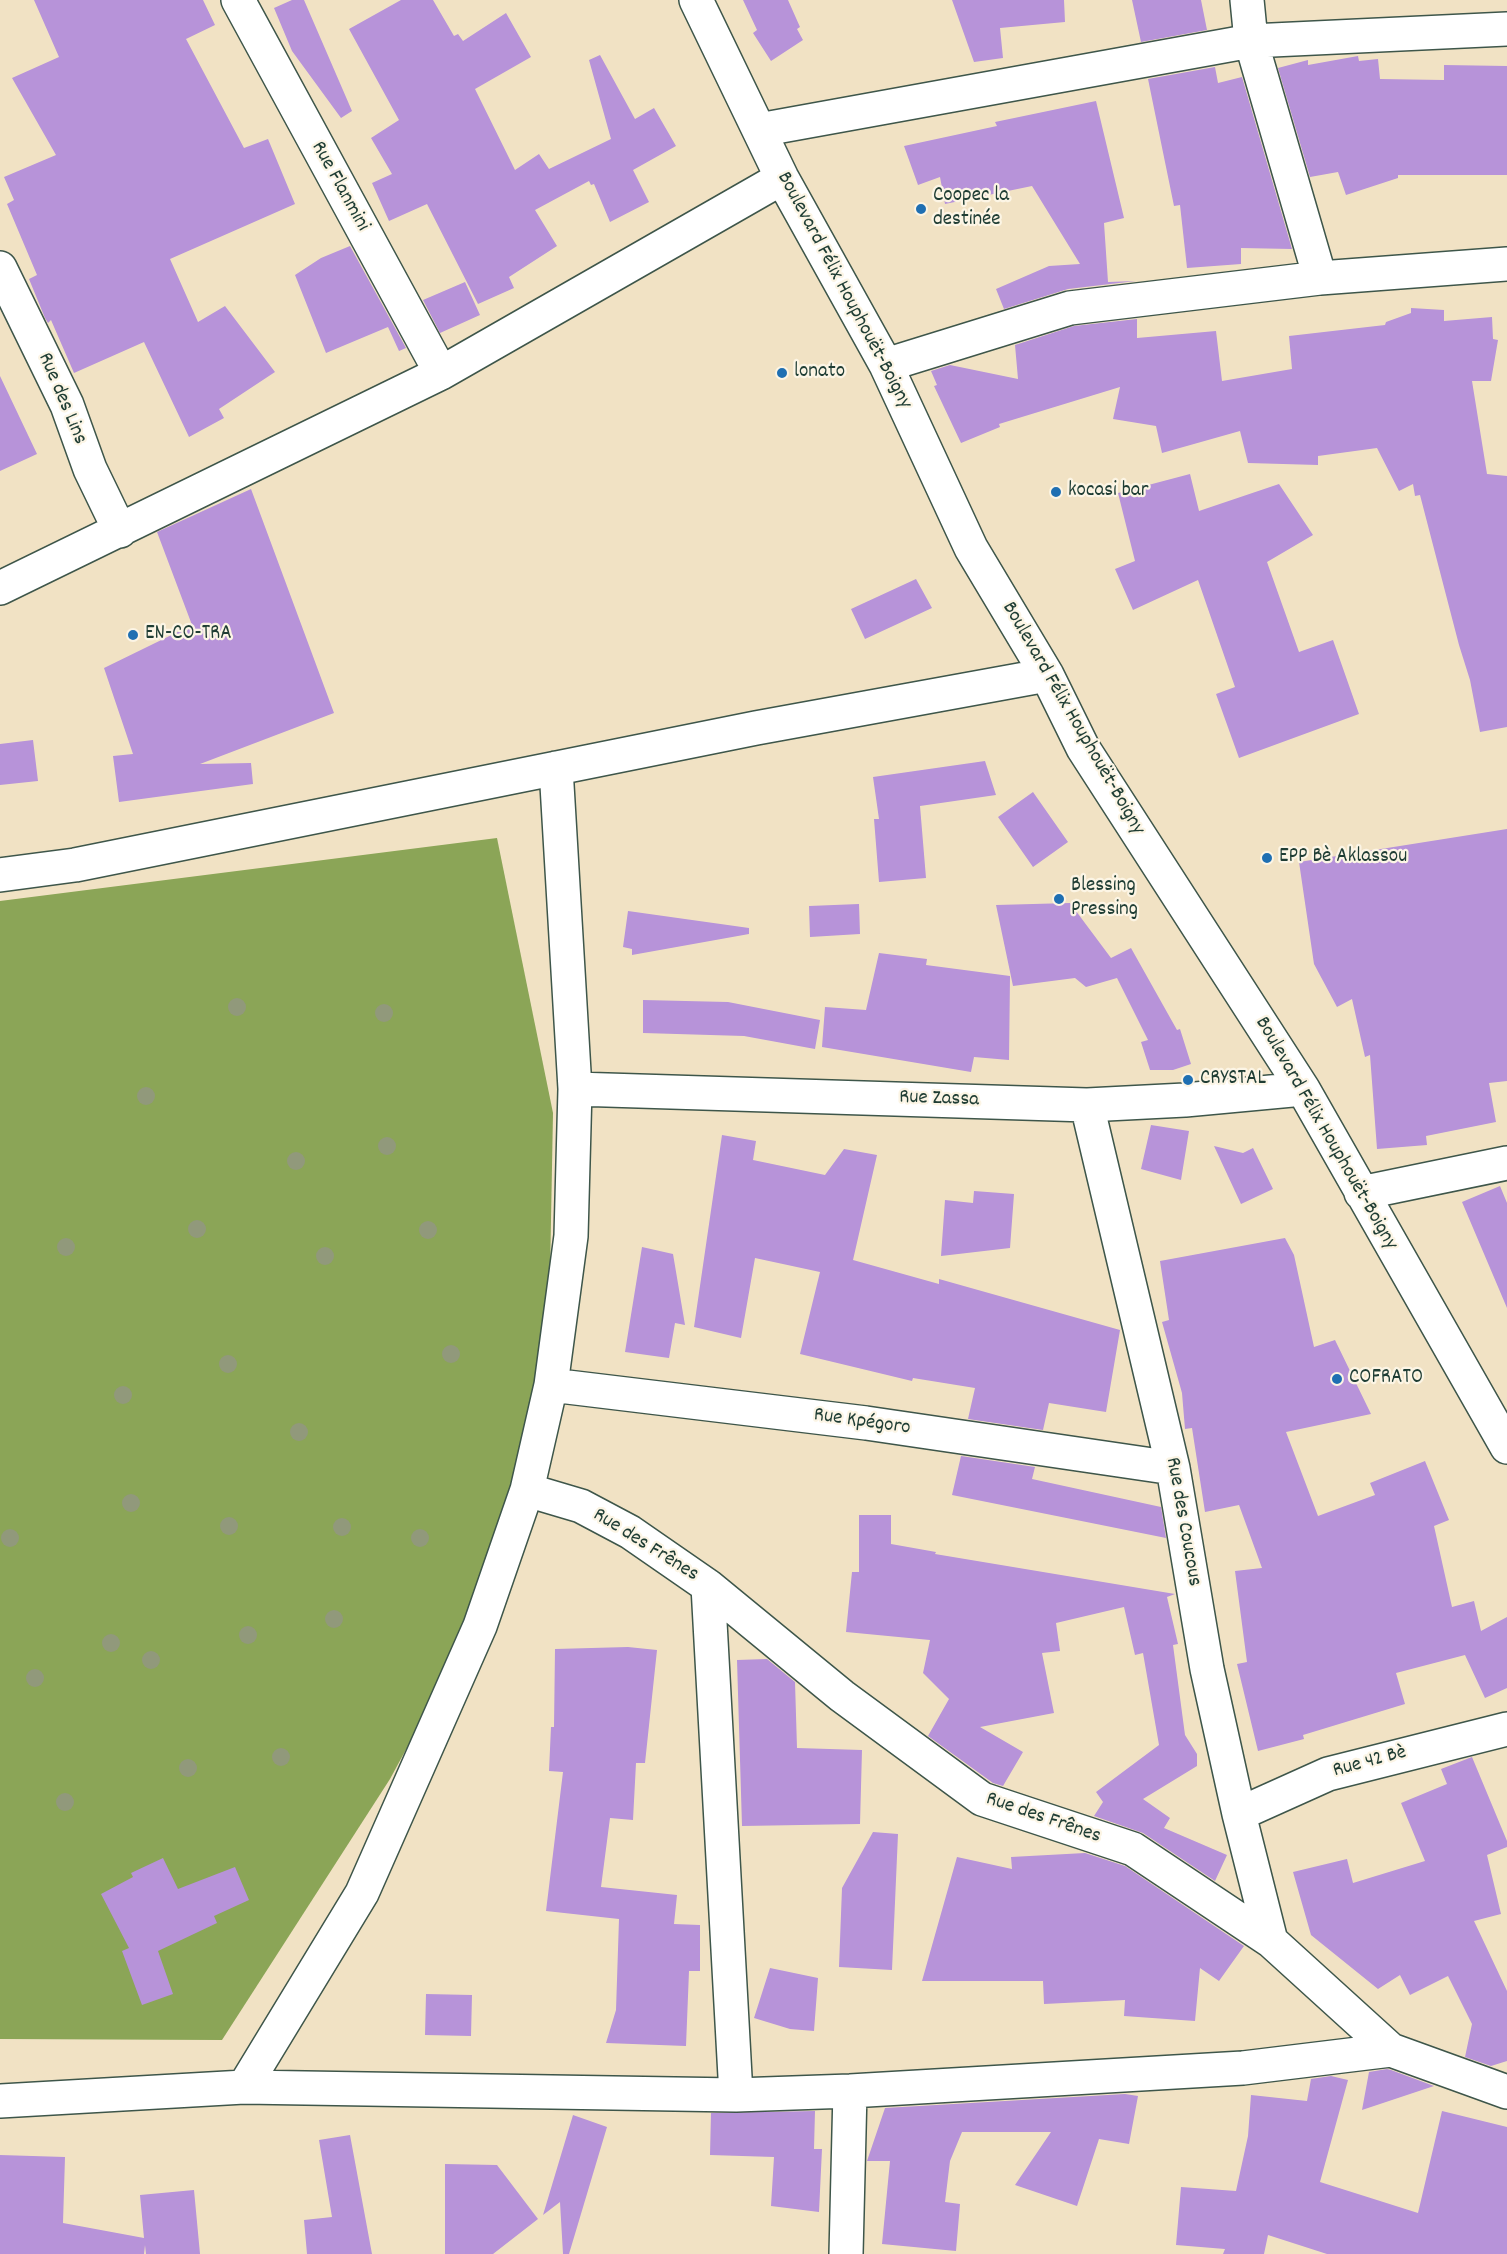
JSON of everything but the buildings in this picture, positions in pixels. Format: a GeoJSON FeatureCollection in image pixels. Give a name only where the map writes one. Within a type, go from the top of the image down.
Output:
{"type":"FeatureCollection","features":[{"type":"Feature","properties":{"kind":"street","name":"Rue Flanmini"},"geometry":{"type":"LineString","coordinates":[[238,0],[441,373]]}},
{"type":"Feature","properties":{"kind":"street","name":"Boulevard Félix Houphouët-Boigny"},"geometry":{"type":"LineString","coordinates":[[696,0],[782,178],[886,365],[971,548],[1047,675],[1083,748],[1304,1089],[1507,1447]]}},
{"type":"Feature","properties":{"kind":"street"},"geometry":{"type":"LineString","coordinates":[[1247,0],[1251,41],[1320,278]]}},
{"type":"Feature","properties":{"kind":"street"},"geometry":{"type":"LineString","coordinates":[[759,130],[1251,41],[1507,29]]}},
{"type":"Feature","properties":{"kind":"street"},"geometry":{"type":"LineString","coordinates":[[0,588],[441,373],[782,178]]}},
{"type":"Feature","properties":{"kind":"street"},"geometry":{"type":"LineString","coordinates":[[886,365],[1070,308],[1320,278],[1507,264]]}},
{"type":"Feature","properties":{"kind":"street","name":"Rue des Lins"},"geometry":{"type":"LineString","coordinates":[[0,268],[67,405],[90,469],[120,531]]}},
{"type":"Feature","properties":{"kind":"street"},"geometry":{"type":"LineString","coordinates":[[0,875],[75,865],[556,768],[1047,675]]}},
{"type":"Feature","properties":{"kind":"street"},"geometry":{"type":"LineString","coordinates":[[244,2087],[362,1893],[480,1626],[527,1490],[551,1385],[571,1236],[575,1089],[556,768]]}},
{"type":"Feature","properties":{"kind":"street","name":"Rue Zassa"},"geometry":{"type":"LineString","coordinates":[[575,1089],[1087,1105],[1185,1100],[1304,1089]]}},
{"type":"Feature","properties":{"kind":"street","name":"Rue des Coucous"},"geometry":{"type":"LineString","coordinates":[[1087,1105],[1173,1468],[1207,1669],[1270,1941]]}},
{"type":"Feature","properties":{"kind":"street"},"geometry":{"type":"LineString","coordinates":[[1361,1193],[1507,1162]]}},
{"type":"Feature","properties":{"kind":"street","name":"Rue Kpégoro"},"geometry":{"type":"LineString","coordinates":[[551,1385],[866,1423],[1173,1468]]}},
{"type":"Feature","properties":{"kind":"street","name":"Rue des Frênes"},"geometry":{"type":"LineString","coordinates":[[527,1490],[581,1506],[630,1532],[708,1586],[842,1696],[982,1799],[1132,1849],[1270,1941],[1391,2050],[1507,2091]]}},
{"type":"Feature","properties":{"kind":"street"},"geometry":{"type":"LineString","coordinates":[[708,1586],[736,2095]]}},
{"type":"Feature","properties":{"kind":"street","name":"Rue 42 Bè"},"geometry":{"type":"LineString","coordinates":[[1239,1814],[1328,1774],[1507,1729]]}},
{"type":"Feature","properties":{"kind":"street"},"geometry":{"type":"LineString","coordinates":[[0,2101],[244,2087],[736,2095],[850,2091],[1243,2068],[1391,2050]]}},
{"type":"Feature","properties":{"kind":"street"},"geometry":{"type":"LineString","coordinates":[[846,2254],[850,2091]]}},
{"type":"Feature","properties":{"kind":"green space"},"geometry":{"type":"Polygon","coordinates":[[[497,838],[553,1113],[549,1328],[516,1489],[474,1624],[390,1779],[222,2040],[0,2039],[0,901],[497,838]]]}},
{"type":"Feature","properties":{"kind":"place","name":"Coopec la destinée"},"geometry":{"type":"Point","coordinates":[921,209]}},
{"type":"Feature","properties":{"kind":"place","name":"lonato"},"geometry":{"type":"Point","coordinates":[782,373]}},
{"type":"Feature","properties":{"kind":"place","name":"kocasi bar"},"geometry":{"type":"Point","coordinates":[1056,492]}},
{"type":"Feature","properties":{"kind":"place","name":"EN-CO-TRA"},"geometry":{"type":"Point","coordinates":[133,635]}},
{"type":"Feature","properties":{"kind":"place","name":"EPP Bè Aklassou"},"geometry":{"type":"Point","coordinates":[1267,858]}},
{"type":"Feature","properties":{"kind":"place","name":"Blessing Pressing"},"geometry":{"type":"Point","coordinates":[1059,899]}},
{"type":"Feature","properties":{"kind":"place","name":"CRYSTAL"},"geometry":{"type":"Point","coordinates":[1188,1080]}},
{"type":"Feature","properties":{"kind":"place","name":"COFRATO"},"geometry":{"type":"Point","coordinates":[1337,1379]}}]}
